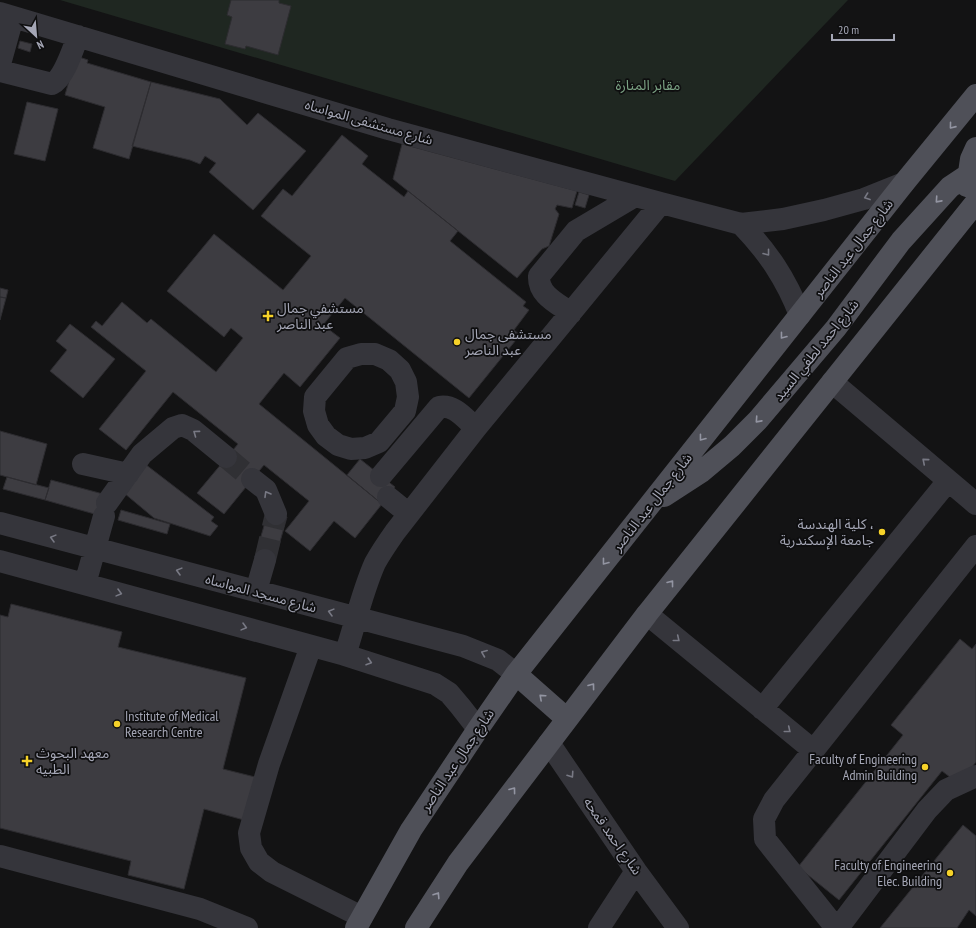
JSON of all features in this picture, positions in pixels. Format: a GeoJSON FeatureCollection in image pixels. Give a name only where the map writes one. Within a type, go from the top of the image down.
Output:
{"type":"FeatureCollection","features":[{"type":"Feature","properties":{"kind":"main road","name":"شارع جمال عبد الناصر"},"geometry":{"type":"LineString","coordinates":[[359,923],[411,830],[516,674],[976,95]]}},
{"type":"Feature","properties":{"kind":"main road"},"geometry":{"type":"LineString","coordinates":[[416,928],[458,863],[647,614],[832,382],[974,208],[967,194],[972,174],[971,159],[976,148]]}},
{"type":"Feature","properties":{"kind":"main road","name":"شارع احمد لطفي السيد"},"geometry":{"type":"LineString","coordinates":[[647,508],[701,472],[732,446],[758,420],[836,328],[901,241],[950,187],[972,174]]}},
{"type":"Feature","properties":{"kind":"main road"},"geometry":{"type":"LineString","coordinates":[[516,674],[567,719]]}},
{"type":"Feature","properties":{"kind":"street","name":"شارع مستشفى المواساه"},"geometry":{"type":"LineString","coordinates":[[3,14],[388,129],[661,204],[741,224],[783,219],[824,210],[864,199],[904,184]]}},
{"type":"Feature","properties":{"kind":"street"},"geometry":{"type":"LineString","coordinates":[[0,64],[3,14]]}},
{"type":"Feature","properties":{"kind":"street"},"geometry":{"type":"LineString","coordinates":[[0,71],[52,84],[58,79],[78,36]]}},
{"type":"Feature","properties":{"kind":"street"},"geometry":{"type":"LineString","coordinates":[[571,313],[541,290],[538,284],[539,276],[576,231],[635,196]]}},
{"type":"Feature","properties":{"kind":"street"},"geometry":{"type":"LineString","coordinates":[[346,655],[356,618],[375,564],[384,547],[476,428],[661,204]]}},
{"type":"Feature","properties":{"kind":"street"},"geometry":{"type":"LineString","coordinates":[[741,224],[774,263],[792,295],[800,315]]}},
{"type":"Feature","properties":{"kind":"street"},"geometry":{"type":"LineString","coordinates":[[361,354],[375,354],[389,360],[400,370],[406,382],[408,397],[405,411],[392,426],[379,442],[365,448],[351,449],[338,445],[326,436],[318,425],[314,411],[315,397],[347,358],[361,354]]}},
{"type":"Feature","properties":{"kind":"street"},"geometry":{"type":"LineString","coordinates":[[832,382],[976,504]]}},
{"type":"Feature","properties":{"kind":"street"},"geometry":{"type":"LineString","coordinates":[[381,476],[439,407],[446,406],[452,408],[476,428]]}},
{"type":"Feature","properties":{"kind":"street"},"geometry":{"type":"LineString","coordinates":[[85,584],[106,510],[142,454],[172,428],[182,425],[193,430],[226,458]]}},
{"type":"Feature","properties":{"kind":"street"},"geometry":{"type":"LineString","coordinates":[[392,426],[410,440]]}},
{"type":"Feature","properties":{"kind":"street"},"geometry":{"type":"LineString","coordinates":[[83,464],[128,474]]}},
{"type":"Feature","properties":{"kind":"street"},"geometry":{"type":"LineString","coordinates":[[252,479],[266,490],[276,514]]}},
{"type":"Feature","properties":{"kind":"street"},"geometry":{"type":"LineString","coordinates":[[762,709],[948,481]]}},
{"type":"Feature","properties":{"kind":"street"},"geometry":{"type":"LineString","coordinates":[[388,497],[409,514]]}},
{"type":"Feature","properties":{"kind":"street","name":"شارع مسجد المواساه"},"geometry":{"type":"LineString","coordinates":[[0,523],[462,646],[481,652],[498,660],[516,674]]}},
{"type":"Feature","properties":{"kind":"street"},"geometry":{"type":"LineString","coordinates":[[976,546],[774,800],[764,819],[766,839],[837,928],[927,810],[946,790],[976,776]]}},
{"type":"Feature","properties":{"kind":"street"},"geometry":{"type":"LineString","coordinates":[[256,591],[265,560]]}},
{"type":"Feature","properties":{"kind":"street"},"geometry":{"type":"LineString","coordinates":[[0,561],[346,655],[435,684],[449,694],[478,729]]}},
{"type":"Feature","properties":{"kind":"street"},"geometry":{"type":"LineString","coordinates":[[647,614],[814,751]]}},
{"type":"Feature","properties":{"kind":"street"},"geometry":{"type":"LineString","coordinates":[[311,646],[269,764],[249,833],[251,848],[259,862],[272,872],[359,923]]}},
{"type":"Feature","properties":{"kind":"street","name":"شارع احمد قمحه"},"geometry":{"type":"LineString","coordinates":[[549,743],[636,871],[678,928]]}},
{"type":"Feature","properties":{"kind":"street"},"geometry":{"type":"LineString","coordinates":[[0,856],[200,909],[247,928]]}},
{"type":"Feature","properties":{"kind":"street"},"geometry":{"type":"LineString","coordinates":[[599,928],[636,871]]}},
{"type":"Feature","properties":{"kind":"green space","name":"مقابر المنارة"},"geometry":{"type":"Polygon","coordinates":[[[60,0],[848,0],[675,181],[60,0]]]}},
{"type":"Feature","properties":{"kind":"building"},"geometry":{"type":"Polygon","coordinates":[[[231,0],[279,0],[279,3],[291,6],[278,55],[246,46],[245,49],[225,44],[232,17],[227,15],[231,0]]]}},
{"type":"Feature","properties":{"kind":"building"},"geometry":{"type":"Polygon","coordinates":[[[20,41],[32,44],[30,52],[18,48],[20,41]]]}},
{"type":"Feature","properties":{"kind":"building"},"geometry":{"type":"Polygon","coordinates":[[[76,56],[88,60],[87,63],[151,82],[129,159],[93,148],[105,107],[65,95],[76,56]]]}},
{"type":"Feature","properties":{"kind":"building"},"geometry":{"type":"Polygon","coordinates":[[[151,82],[220,99],[247,125],[258,113],[306,151],[253,210],[209,172],[216,163],[205,156],[200,164],[190,160],[132,146],[151,82]]]}},
{"type":"Feature","properties":{"kind":"building"},"geometry":{"type":"Polygon","coordinates":[[[27,102],[58,109],[45,161],[14,154],[27,102]]]}},
{"type":"Feature","properties":{"kind":"building","name":"مستشفى جمال عبد الناصر"},"geometry":{"type":"Polygon","coordinates":[[[342,135],[368,156],[362,164],[404,197],[408,191],[458,231],[450,241],[526,302],[523,306],[529,310],[514,330],[520,335],[469,398],[345,298],[323,325],[340,338],[300,387],[284,373],[259,404],[382,504],[355,538],[334,521],[310,551],[285,531],[309,501],[264,465],[224,514],[197,493],[238,444],[173,392],[126,450],[99,429],[146,371],[91,327],[96,321],[102,326],[122,302],[147,323],[151,319],[216,372],[243,338],[231,328],[224,337],[167,291],[214,234],[283,290],[311,256],[261,216],[283,189],[292,196],[342,135]]]}},
{"type":"Feature","properties":{"kind":"building"},"geometry":{"type":"Polygon","coordinates":[[[402,144],[577,191],[572,208],[557,205],[555,209],[559,214],[549,246],[542,249],[517,278],[393,179],[402,144]]]}},
{"type":"Feature","properties":{"kind":"building"},"geometry":{"type":"Polygon","coordinates":[[[579,192],[589,195],[585,208],[575,205],[579,192]]]}},
{"type":"Feature","properties":{"kind":"building"},"geometry":{"type":"Polygon","coordinates":[[[0,288],[8,290],[6,298],[0,297],[0,288]]]}},
{"type":"Feature","properties":{"kind":"building"},"geometry":{"type":"Polygon","coordinates":[[[0,297],[6,298],[0,320],[0,297]]]}},
{"type":"Feature","properties":{"kind":"building"},"geometry":{"type":"Polygon","coordinates":[[[70,324],[115,359],[83,398],[50,371],[67,350],[56,341],[70,324]]]}},
{"type":"Feature","properties":{"kind":"building"},"geometry":{"type":"Polygon","coordinates":[[[0,431],[47,444],[36,485],[0,475],[0,431]]]}},
{"type":"Feature","properties":{"kind":"building"},"geometry":{"type":"Polygon","coordinates":[[[360,459],[395,487],[382,504],[347,475],[360,459]]]}},
{"type":"Feature","properties":{"kind":"building"},"geometry":{"type":"Polygon","coordinates":[[[145,464],[214,517],[211,521],[218,526],[210,536],[154,518],[124,493],[145,464]]]}},
{"type":"Feature","properties":{"kind":"building"},"geometry":{"type":"Polygon","coordinates":[[[7,477],[49,488],[45,500],[3,489],[7,477]]]}},
{"type":"Feature","properties":{"kind":"building"},"geometry":{"type":"Polygon","coordinates":[[[51,480],[103,494],[98,515],[45,500],[51,480]]]}},
{"type":"Feature","properties":{"kind":"building"},"geometry":{"type":"Polygon","coordinates":[[[121,510],[170,524],[167,534],[118,520],[121,510]]]}},
{"type":"Feature","properties":{"kind":"building"},"geometry":{"type":"Polygon","coordinates":[[[268,512],[287,517],[274,563],[255,557],[268,512]]]}},
{"type":"Feature","properties":{"kind":"building","name":"Institute of Medical Research Centre"},"geometry":{"type":"Polygon","coordinates":[[[11,604],[122,632],[118,647],[246,678],[223,769],[255,777],[244,820],[204,809],[184,889],[128,875],[131,861],[0,828],[0,615],[8,617],[11,604]]]}},
{"type":"Feature","properties":{"kind":"building","name":"Faculty of Engineering Admin Building"},"geometry":{"type":"Polygon","coordinates":[[[960,639],[972,649],[976,644],[976,762],[959,784],[942,771],[839,900],[798,867],[903,735],[891,725],[960,639]]]}},
{"type":"Feature","properties":{"kind":"building","name":"Faculty of Engineering Elec. Building"},"geometry":{"type":"Polygon","coordinates":[[[963,825],[976,836],[976,916],[969,910],[957,928],[880,928],[963,825]]]}},
{"type":"Feature","properties":{"kind":"tunnel"},"geometry":{"type":"LineString","coordinates":[[226,457],[252,479]]}},
{"type":"Feature","properties":{"kind":"tunnel"},"geometry":{"type":"LineString","coordinates":[[265,560],[276,514]]}},
{"type":"Feature","properties":{"kind":"place","name":"مستشفي جمال عبد الناصر"},"geometry":{"type":"Point","coordinates":[268,316]}},
{"type":"Feature","properties":{"kind":"place","name":"مستشفى جمال عبد الناصر"},"geometry":{"type":"Point","coordinates":[457,342]}},
{"type":"Feature","properties":{"kind":"place","name":"كلية الهندسة ، جامعة الإسكندرية"},"geometry":{"type":"Point","coordinates":[882,532]}},
{"type":"Feature","properties":{"kind":"place","name":"Institute of Medical Research Centre"},"geometry":{"type":"Point","coordinates":[117,724]}},
{"type":"Feature","properties":{"kind":"place","name":"معهد البحوث الطبيه"},"geometry":{"type":"Point","coordinates":[27,761]}},
{"type":"Feature","properties":{"kind":"place","name":"Faculty of Engineering Admin Building"},"geometry":{"type":"Point","coordinates":[925,767]}},
{"type":"Feature","properties":{"kind":"place","name":"Faculty of Engineering Elec. Building"},"geometry":{"type":"Point","coordinates":[950,873]}}]}
